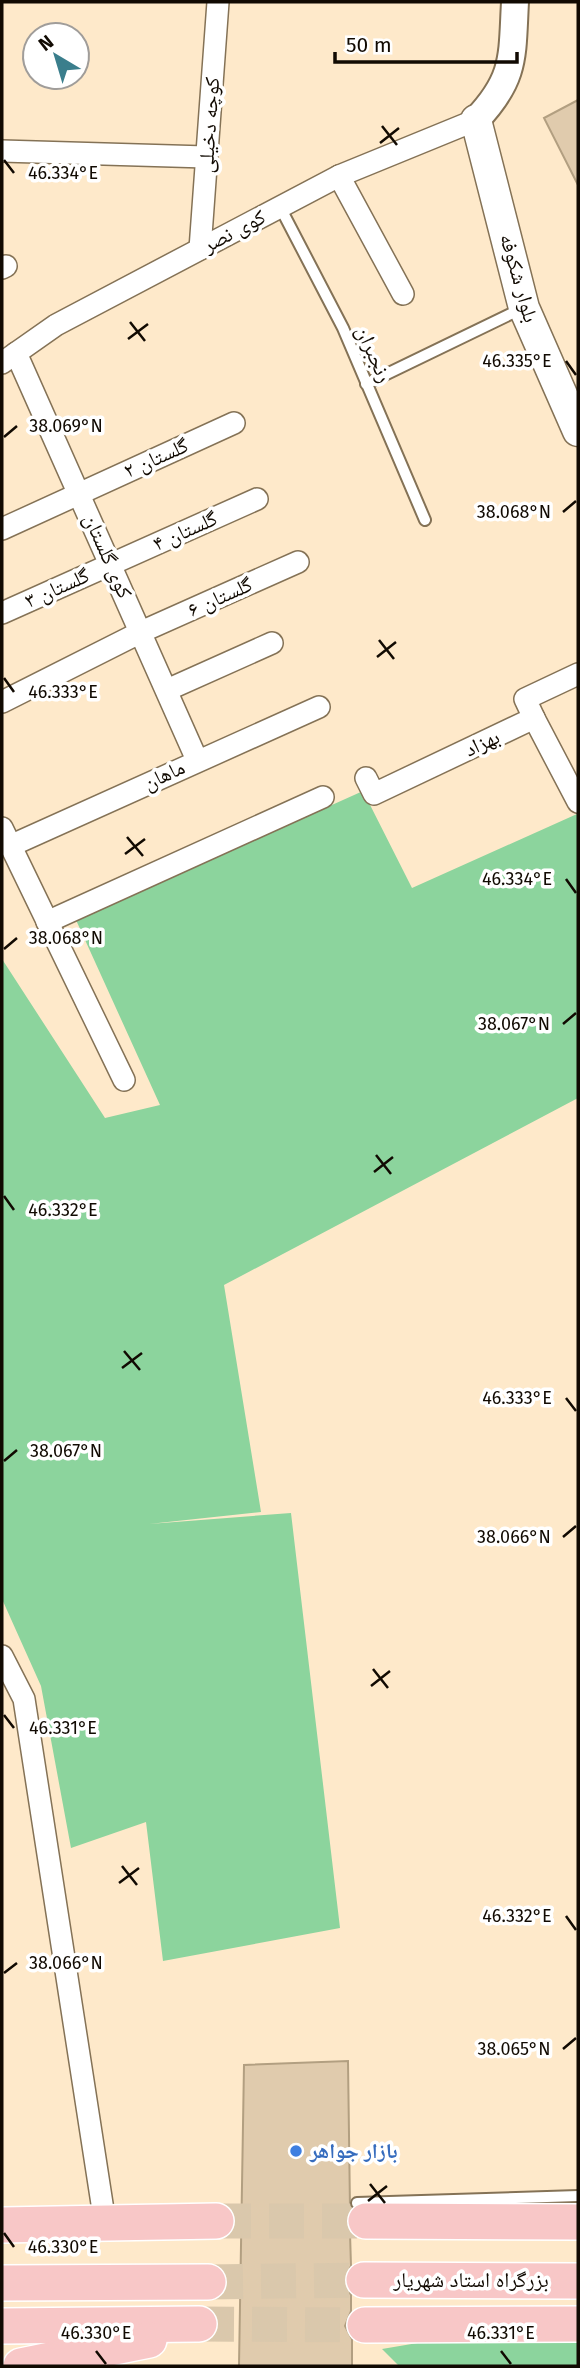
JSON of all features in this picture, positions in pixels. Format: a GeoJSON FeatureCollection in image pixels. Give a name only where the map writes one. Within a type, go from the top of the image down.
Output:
{"type":"FeatureCollection","features":[{"type":"Feature","properties":{"kind":"highway"},"geometry":{"type":"LineString","coordinates":[[361,2212],[578,2222]]}},
{"type":"Feature","properties":{"kind":"highway"},"geometry":{"type":"LineString","coordinates":[[2,2225],[216,2221]]}},
{"type":"Feature","properties":{"kind":"highway","name":"بزرگراه استاد شهریار"},"geometry":{"type":"LineString","coordinates":[[364,2280],[578,2281]]}},
{"type":"Feature","properties":{"kind":"highway"},"geometry":{"type":"LineString","coordinates":[[2,2283],[208,2282]]}},
{"type":"Feature","properties":{"kind":"highway"},"geometry":{"type":"LineString","coordinates":[[2,2326],[199,2324],[151,2340],[21,2366]]}},
{"type":"Feature","properties":{"kind":"highway","name":"بزرگراه استاد شهریار"},"geometry":{"type":"LineString","coordinates":[[365,2325],[578,2324]]}},
{"type":"Feature","properties":{"kind":"main road","name":"بلوار شکوفه"},"geometry":{"type":"LineString","coordinates":[[476,120],[524,308],[578,431]]}},
{"type":"Feature","properties":{"kind":"street","name":"کوچه دخیلی"},"geometry":{"type":"LineString","coordinates":[[200,249],[218,2]]}},
{"type":"Feature","properties":{"kind":"street"},"geometry":{"type":"LineString","coordinates":[[476,120],[496,99],[511,69],[515,2]]}},
{"type":"Feature","properties":{"kind":"street","name":"کوی نصر"},"geometry":{"type":"LineString","coordinates":[[9,358],[56,325],[339,176],[476,120]]}},
{"type":"Feature","properties":{"kind":"street"},"geometry":{"type":"LineString","coordinates":[[2,151],[206,157]]}},
{"type":"Feature","properties":{"kind":"street"},"geometry":{"type":"LineString","coordinates":[[339,176],[403,294]]}},
{"type":"Feature","properties":{"kind":"street","name":"کوی گلستان"},"geometry":{"type":"LineString","coordinates":[[9,358],[79,492],[197,760]]}},
{"type":"Feature","properties":{"kind":"street","name":"گلستان ۲"},"geometry":{"type":"LineString","coordinates":[[2,529],[234,423]]}},
{"type":"Feature","properties":{"kind":"street","name":"گلستان ۴"},"geometry":{"type":"LineString","coordinates":[[112,563],[257,499]]}},
{"type":"Feature","properties":{"kind":"street","name":"گلستان ۶"},"geometry":{"type":"LineString","coordinates":[[2,702],[141,632],[298,562]]}},
{"type":"Feature","properties":{"kind":"street","name":"گلستان ۳"},"geometry":{"type":"LineString","coordinates":[[2,612],[112,563]]}},
{"type":"Feature","properties":{"kind":"street"},"geometry":{"type":"LineString","coordinates":[[167,690],[272,643]]}},
{"type":"Feature","properties":{"kind":"street"},"geometry":{"type":"LineString","coordinates":[[578,674],[525,699],[578,802]]}},
{"type":"Feature","properties":{"kind":"street","name":"ماهان"},"geometry":{"type":"LineString","coordinates":[[6,837],[197,760],[319,707]]}},
{"type":"Feature","properties":{"kind":"street","name":"بهزاد"},"geometry":{"type":"LineString","coordinates":[[366,778],[374,794],[534,718]]}},
{"type":"Feature","properties":{"kind":"street"},"geometry":{"type":"LineString","coordinates":[[47,922],[323,797]]}},
{"type":"Feature","properties":{"kind":"street"},"geometry":{"type":"LineString","coordinates":[[6,837],[124,1080]]}},
{"type":"Feature","properties":{"kind":"street"},"geometry":{"type":"LineString","coordinates":[[2,1656],[24,1699],[104,2223]]}},
{"type":"Feature","properties":{"kind":"lane","name":"رنجبران"},"geometry":{"type":"LineString","coordinates":[[280,207],[343,328],[425,520]]}},
{"type":"Feature","properties":{"kind":"lane"},"geometry":{"type":"LineString","coordinates":[[366,384],[524,308]]}},
{"type":"Feature","properties":{"kind":"lane"},"geometry":{"type":"LineString","coordinates":[[361,2212],[578,2196]]}},
{"type":"Feature","properties":{"kind":"green space"},"geometry":{"type":"Polygon","coordinates":[[[363,791],[412,888],[577,814],[578,1098],[224,1285],[261,1512],[149,1524],[291,1513],[340,1928],[163,1961],[146,1822],[71,1848],[41,1686],[2,1599],[2,959],[105,1118],[160,1105],[76,920],[363,791]]]}},
{"type":"Feature","properties":{"kind":"green space"},"geometry":{"type":"Polygon","coordinates":[[[578,2338],[578,2366],[399,2366],[382,2349],[441,2339],[578,2338]]]}},
{"type":"Feature","properties":{"kind":"building"},"geometry":{"type":"Polygon","coordinates":[[[578,100],[578,185],[544,118],[578,100]]]}},
{"type":"Feature","properties":{"kind":"building","name":"بازار جواهر"},"geometry":{"type":"Polygon","coordinates":[[[348,2061],[350,2209],[346,2222],[350,2233],[351,2266],[344,2281],[351,2295],[351,2311],[345,2326],[352,2339],[352,2366],[239,2366],[244,2065],[348,2061]]]}},
{"type":"Feature","properties":{"kind":"tunnel"},"geometry":{"type":"LineString","coordinates":[[216,2221],[366,2221]]}},
{"type":"Feature","properties":{"kind":"tunnel"},"geometry":{"type":"LineString","coordinates":[[208,2282],[364,2280]]}},
{"type":"Feature","properties":{"kind":"tunnel"},"geometry":{"type":"LineString","coordinates":[[199,2324],[365,2325]]}},
{"type":"Feature","properties":{"kind":"place","name":"بازار جواهر"},"geometry":{"type":"Point","coordinates":[296,2151]}}]}
